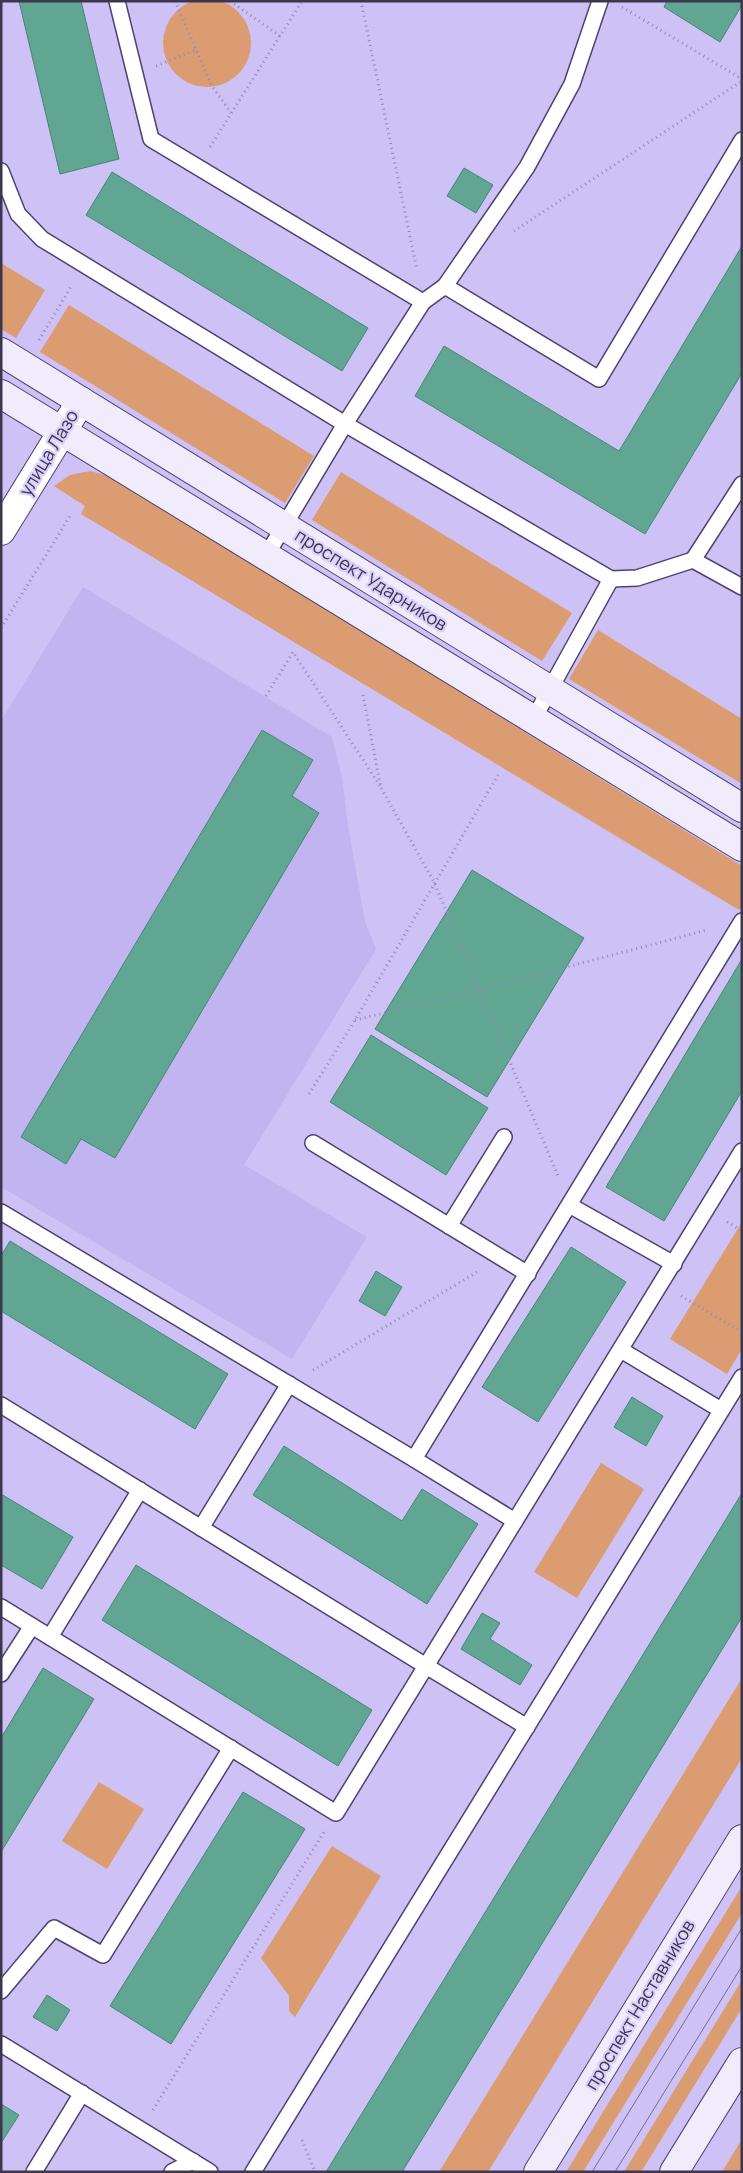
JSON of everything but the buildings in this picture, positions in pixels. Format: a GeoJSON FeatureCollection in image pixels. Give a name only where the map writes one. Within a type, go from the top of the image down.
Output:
{"type":"FeatureCollection","features":[{"type":"Feature","properties":{"kind":"street","name":"проспект Ударников"},"geometry":{"type":"LineString","coordinates":[[1,352],[742,808]]}},
{"type":"Feature","properties":{"kind":"street","name":"проспект Ударников"},"geometry":{"type":"LineString","coordinates":[[1,394],[742,847]]}},
{"type":"Feature","properties":{"kind":"street","name":"улица Лазо"},"geometry":{"type":"LineString","coordinates":[[1,531],[81,401]]}},
{"type":"Feature","properties":{"kind":"street","name":"проспект Наставников"},"geometry":{"type":"LineString","coordinates":[[538,2172],[742,1839]]}},
{"type":"Feature","properties":{"kind":"street"},"geometry":{"type":"LineString","coordinates":[[674,2172],[742,2062]]}},
{"type":"Feature","properties":{"kind":"lane"},"geometry":{"type":"LineString","coordinates":[[117,1],[151,139],[424,302]]}},
{"type":"Feature","properties":{"kind":"lane"},"geometry":{"type":"LineString","coordinates":[[266,556],[345,424],[424,302],[445,286],[527,167],[572,84],[600,1]]}},
{"type":"Feature","properties":{"kind":"lane"},"geometry":{"type":"LineString","coordinates":[[445,286],[599,380],[742,140]]}},
{"type":"Feature","properties":{"kind":"lane"},"geometry":{"type":"LineString","coordinates":[[1,171],[18,214],[42,239],[345,424],[611,579],[637,578],[693,560],[742,484]]}},
{"type":"Feature","properties":{"kind":"lane"},"geometry":{"type":"LineString","coordinates":[[693,560],[742,587]]}},
{"type":"Feature","properties":{"kind":"lane"},"geometry":{"type":"LineString","coordinates":[[534,720],[611,579]]}},
{"type":"Feature","properties":{"kind":"lane"},"geometry":{"type":"LineString","coordinates":[[414,1459],[742,921]]}},
{"type":"Feature","properties":{"kind":"lane"},"geometry":{"type":"LineString","coordinates":[[449,1226],[504,1136]]}},
{"type":"Feature","properties":{"kind":"lane"},"geometry":{"type":"LineString","coordinates":[[313,1142],[528,1274]]}},
{"type":"Feature","properties":{"kind":"lane"},"geometry":{"type":"LineString","coordinates":[[1,1607],[336,1813],[742,1151]]}},
{"type":"Feature","properties":{"kind":"lane"},"geometry":{"type":"LineString","coordinates":[[570,1206],[674,1264]]}},
{"type":"Feature","properties":{"kind":"lane"},"geometry":{"type":"LineString","coordinates":[[1,1212],[515,1521]]}},
{"type":"Feature","properties":{"kind":"lane"},"geometry":{"type":"LineString","coordinates":[[621,1350],[721,1410]]}},
{"type":"Feature","properties":{"kind":"lane"},"geometry":{"type":"LineString","coordinates":[[253,2172],[742,1377]]}},
{"type":"Feature","properties":{"kind":"lane"},"geometry":{"type":"LineString","coordinates":[[201,1528],[289,1384]]}},
{"type":"Feature","properties":{"kind":"lane"},"geometry":{"type":"LineString","coordinates":[[1,1404],[526,1726]]}},
{"type":"Feature","properties":{"kind":"lane"},"geometry":{"type":"LineString","coordinates":[[50,1636],[140,1490]]}},
{"type":"Feature","properties":{"kind":"lane"},"geometry":{"type":"LineString","coordinates":[[1,1674],[32,1626]]}},
{"type":"Feature","properties":{"kind":"lane"},"geometry":{"type":"LineString","coordinates":[[1,1991],[54,1928],[102,1956],[231,1748]]}},
{"type":"Feature","properties":{"kind":"lane"},"geometry":{"type":"LineString","coordinates":[[1,2044],[210,2172]]}},
{"type":"Feature","properties":{"kind":"lane"},"geometry":{"type":"LineString","coordinates":[[34,2172],[82,2094]]}},
{"type":"Feature","properties":{"kind":"lane"},"geometry":{"type":"LineString","coordinates":[[172,2172],[193,2161]]}},
{"type":"Feature","properties":{"kind":"path"},"geometry":{"type":"LineString","coordinates":[[175,1],[212,86],[231,113]]}},
{"type":"Feature","properties":{"kind":"path"},"geometry":{"type":"LineString","coordinates":[[230,1],[280,36]]}},
{"type":"Feature","properties":{"kind":"path"},"geometry":{"type":"LineString","coordinates":[[197,168],[302,1]]}},
{"type":"Feature","properties":{"kind":"path"},"geometry":{"type":"LineString","coordinates":[[361,1],[424,302]]}},
{"type":"Feature","properties":{"kind":"path"},"geometry":{"type":"LineString","coordinates":[[510,233],[742,80],[620,6]]}},
{"type":"Feature","properties":{"kind":"path"},"geometry":{"type":"LineString","coordinates":[[167,62],[196,50]]}},
{"type":"Feature","properties":{"kind":"path"},"geometry":{"type":"LineString","coordinates":[[36,344],[68,293]]}},
{"type":"Feature","properties":{"kind":"path"},"geometry":{"type":"LineString","coordinates":[[1,628],[70,516]]}},
{"type":"Feature","properties":{"kind":"path"},"geometry":{"type":"LineString","coordinates":[[266,696],[293,652],[381,788],[434,882],[570,1206]]}},
{"type":"Feature","properties":{"kind":"path"},"geometry":{"type":"LineString","coordinates":[[364,695],[381,788]]}},
{"type":"Feature","properties":{"kind":"path"},"geometry":{"type":"LineString","coordinates":[[308,1094],[355,1020],[498,775]]}},
{"type":"Feature","properties":{"kind":"path"},"geometry":{"type":"LineString","coordinates":[[355,1020],[480,990],[742,921]]}},
{"type":"Feature","properties":{"kind":"path"},"geometry":{"type":"LineString","coordinates":[[289,1384],[502,1258]]}},
{"type":"Feature","properties":{"kind":"path"},"geometry":{"type":"LineString","coordinates":[[661,1284],[742,1332]]}},
{"type":"Feature","properties":{"kind":"path"},"geometry":{"type":"LineString","coordinates":[[141,2130],[336,1813]]}},
{"type":"Feature","properties":{"kind":"shaded area"},"geometry":{"type":"Polygon","coordinates":[[[207,-1],[224,2],[238,12],[248,26],[251,43],[248,60],[238,74],[224,84],[207,87],[190,84],[176,74],[166,60],[163,43],[166,26],[176,12],[190,2],[207,-1]]]}},
{"type":"Feature","properties":{"kind":"shaded area"},"geometry":{"type":"Polygon","coordinates":[[[1,263],[45,290],[16,338],[1,329],[1,263]]]}},
{"type":"Feature","properties":{"kind":"shaded area"},"geometry":{"type":"Polygon","coordinates":[[[69,305],[314,456],[285,503],[40,352],[69,305]]]}},
{"type":"Feature","properties":{"kind":"shaded area"},"geometry":{"type":"Polygon","coordinates":[[[90,471],[109,476],[742,866],[742,906],[739,910],[81,514],[85,506],[54,486],[70,475],[90,471]]]}},
{"type":"Feature","properties":{"kind":"shaded area"},"geometry":{"type":"Polygon","coordinates":[[[341,472],[572,613],[542,661],[312,520],[341,472]]]}},
{"type":"Feature","properties":{"kind":"shaded area"},"geometry":{"type":"Polygon","coordinates":[[[83,587],[332,737],[342,777],[348,826],[365,921],[376,949],[244,1165],[367,1237],[292,1359],[1,1187],[1,721],[83,587]]]}},
{"type":"Feature","properties":{"kind":"shaded area"},"geometry":{"type":"Polygon","coordinates":[[[598,630],[742,719],[742,784],[569,679],[598,630]]]}},
{"type":"Feature","properties":{"kind":"shaded area"},"geometry":{"type":"Polygon","coordinates":[[[742,1222],[742,1349],[727,1374],[670,1339],[742,1222]]]}},
{"type":"Feature","properties":{"kind":"shaded area"},"geometry":{"type":"Polygon","coordinates":[[[601,1463],[644,1489],[577,1598],[534,1572],[601,1463]]]}},
{"type":"Feature","properties":{"kind":"shaded area"},"geometry":{"type":"Polygon","coordinates":[[[742,1678],[742,1758],[488,2172],[439,2172],[742,1678]]]}},
{"type":"Feature","properties":{"kind":"shaded area"},"geometry":{"type":"Polygon","coordinates":[[[99,1782],[144,1809],[107,1869],[62,1841],[99,1782]]]}},
{"type":"Feature","properties":{"kind":"shaded area"},"geometry":{"type":"Polygon","coordinates":[[[332,1846],[381,1876],[295,2017],[289,2011],[289,1996],[261,1958],[332,1846]]]}},
{"type":"Feature","properties":{"kind":"shaded area"},"geometry":{"type":"Polygon","coordinates":[[[742,1886],[742,1913],[583,2172],[566,2172],[742,1886]]]}},
{"type":"Feature","properties":{"kind":"shaded area"},"geometry":{"type":"Polygon","coordinates":[[[742,1980],[742,2008],[641,2172],[624,2172],[742,1980]]]}},
{"type":"Feature","properties":{"kind":"shaded area"},"geometry":{"type":"Polygon","coordinates":[[[742,2139],[742,2172],[722,2172],[742,2139]]]}},
{"type":"Feature","properties":{"kind":"tram line"},"geometry":{"type":"LineString","coordinates":[[592,2172],[742,1928]]}},
{"type":"Feature","properties":{"kind":"tram line"},"geometry":{"type":"LineString","coordinates":[[615,2172],[742,1966]]}}]}
